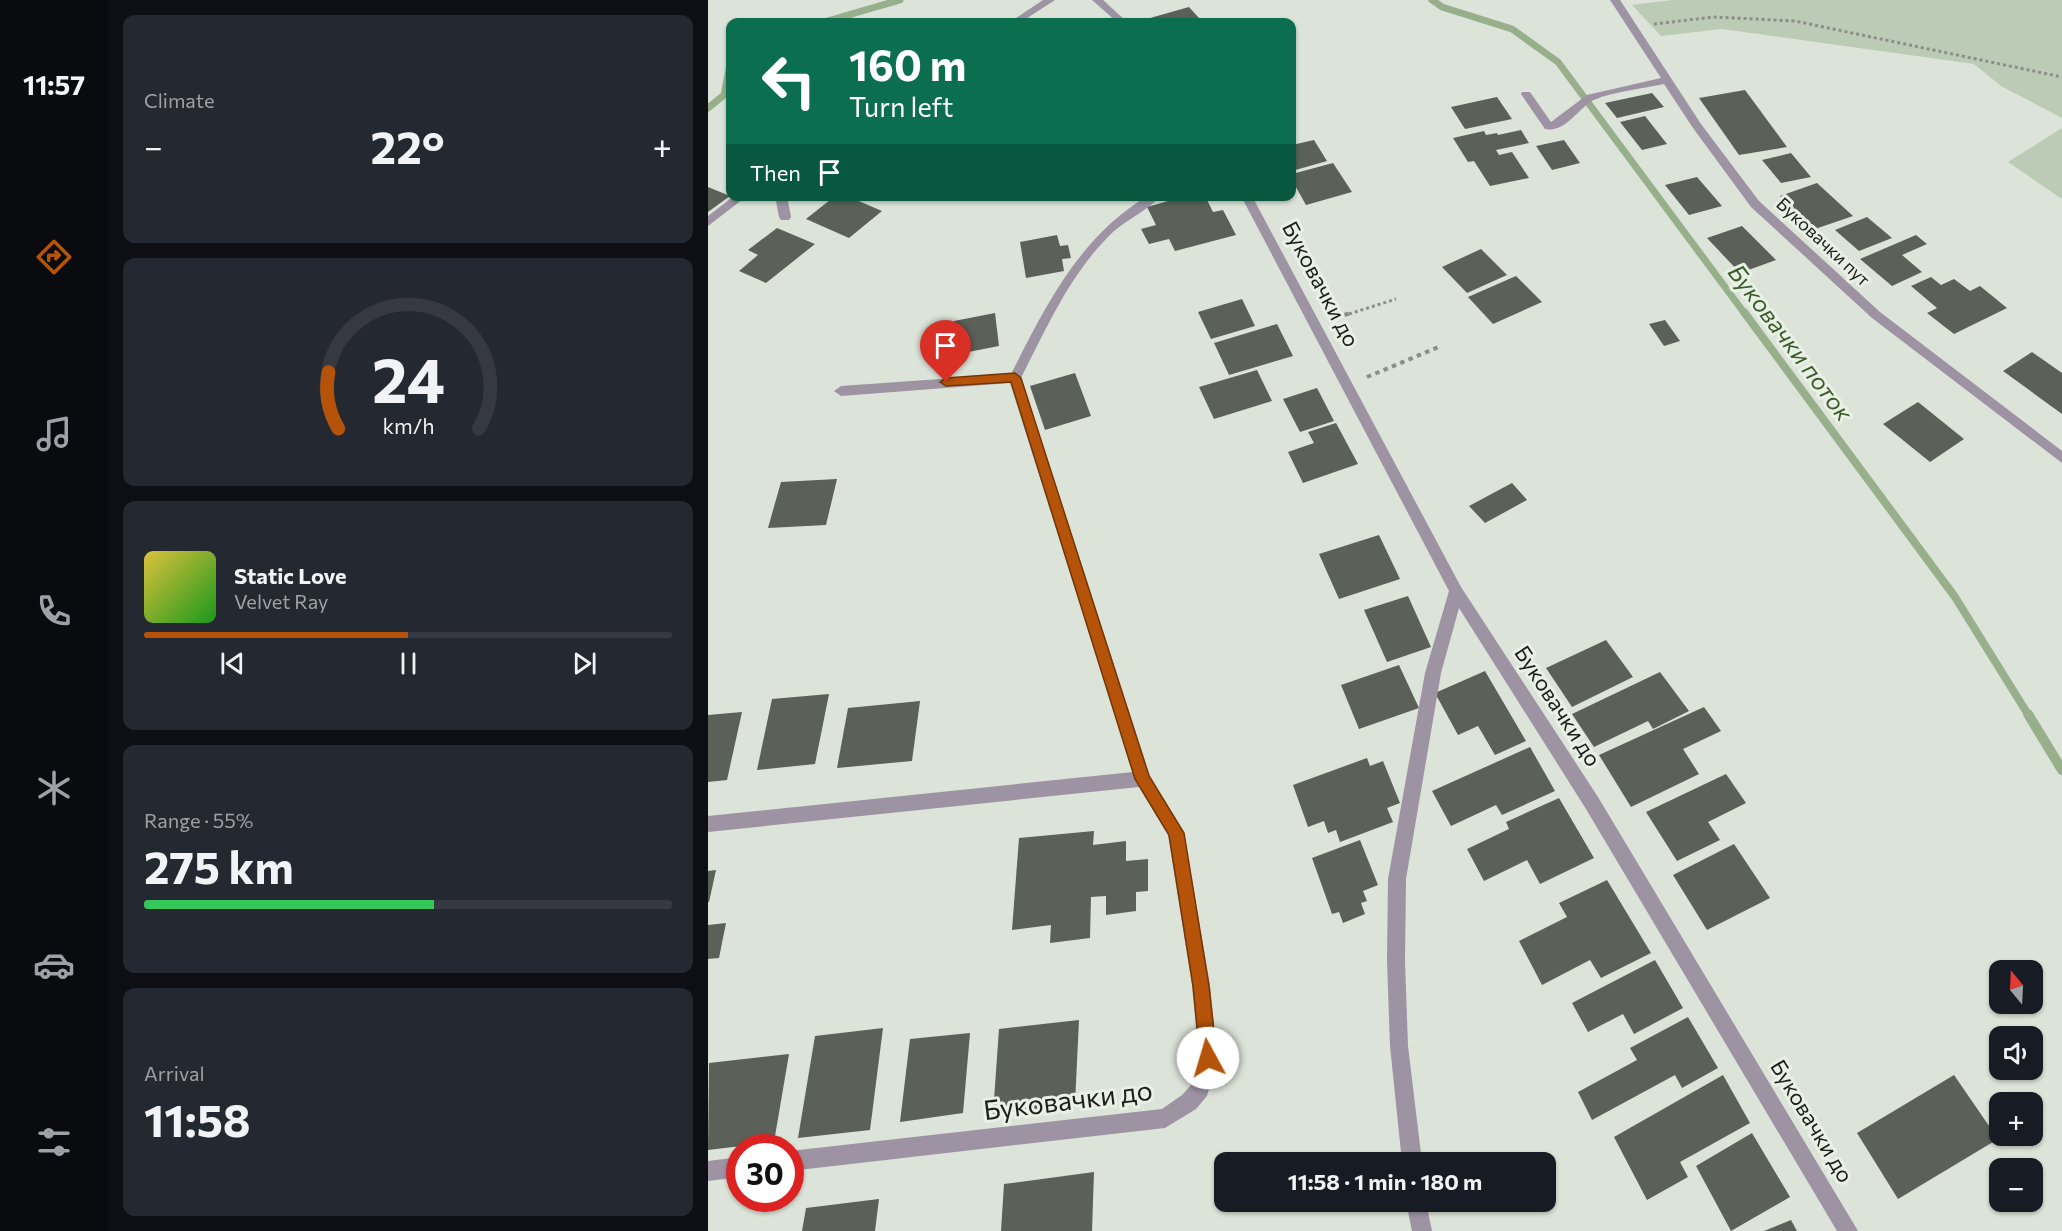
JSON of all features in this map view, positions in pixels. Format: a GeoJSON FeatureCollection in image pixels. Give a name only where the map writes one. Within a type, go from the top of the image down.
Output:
{"type":"FeatureCollection","features":[{"type":"Feature","properties":{"kind":"street"},"geometry":{"type":"LineString","coordinates":[[1021,18],[1050,0]]}},
{"type":"Feature","properties":{"kind":"street"},"geometry":{"type":"LineString","coordinates":[[1097,0],[1117,18]]}},
{"type":"Feature","properties":{"kind":"street","name":"Буковачки пут"},"geometry":{"type":"LineString","coordinates":[[1615,0],[1722,162],[1755,204],[1789,238],[1921,352],[2062,458]]}},
{"type":"Feature","properties":{"kind":"street"},"geometry":{"type":"LineString","coordinates":[[1526,94],[1549,127],[1568,119],[1587,100],[1667,80]]}},
{"type":"Feature","properties":{"kind":"street"},"geometry":{"type":"LineString","coordinates":[[708,222],[735,201]]}},
{"type":"Feature","properties":{"kind":"street"},"geometry":{"type":"LineString","coordinates":[[782,201],[785,217]]}},
{"type":"Feature","properties":{"kind":"street"},"geometry":{"type":"LineString","coordinates":[[841,391],[1015,378],[1049,312],[1096,241],[1118,219],[1148,201]]}},
{"type":"Feature","properties":{"kind":"street","name":"Буковачки до"},"geometry":{"type":"LineString","coordinates":[[1249,201],[1456,591],[1592,803],[1834,1203],[1848,1231]]}},
{"type":"Feature","properties":{"kind":"street","name":"Буковачки до"},"geometry":{"type":"LineString","coordinates":[[804,1159],[1165,1118],[1189,1102],[1200,1089],[1208,1058],[1201,986],[1176,833],[1143,779],[1015,378]]}},
{"type":"Feature","properties":{"kind":"street"},"geometry":{"type":"LineString","coordinates":[[1411,1152],[1399,1046],[1396,961],[1397,879],[1433,673],[1456,591]]}},
{"type":"Feature","properties":{"kind":"street"},"geometry":{"type":"LineString","coordinates":[[708,824],[1143,779]]}},
{"type":"Feature","properties":{"kind":"street"},"geometry":{"type":"LineString","coordinates":[[708,1171],[726,1169]]}},
{"type":"Feature","properties":{"kind":"street"},"geometry":{"type":"LineString","coordinates":[[1418,1212],[1422,1231]]}},
{"type":"Feature","properties":{"kind":"path"},"geometry":{"type":"LineString","coordinates":[[1633,27],[1714,17],[1795,21],[2062,76]]}},
{"type":"Feature","properties":{"kind":"path"},"geometry":{"type":"LineString","coordinates":[[1316,325],[1396,299]]}},
{"type":"Feature","properties":{"kind":"path"},"geometry":{"type":"LineString","coordinates":[[1347,386],[1441,346]]}},
{"type":"Feature","properties":{"kind":"green space"},"geometry":{"type":"Polygon","coordinates":[[[1672,0],[2062,0],[2062,118],[2001,86],[1974,64],[1722,29],[1661,36],[1632,5],[1672,0]]]}},
{"type":"Feature","properties":{"kind":"green space"},"geometry":{"type":"Polygon","coordinates":[[[2062,128],[2062,199],[2008,162],[2062,128]]]}},
{"type":"Feature","properties":{"kind":"building"},"geometry":{"type":"Polygon","coordinates":[[[1189,7],[1199,18],[1150,18],[1189,7]]]}},
{"type":"Feature","properties":{"kind":"building"},"geometry":{"type":"Polygon","coordinates":[[[1745,90],[1787,147],[1739,155],[1699,98],[1745,90]]]}},
{"type":"Feature","properties":{"kind":"building"},"geometry":{"type":"Polygon","coordinates":[[[1652,93],[1664,107],[1617,118],[1605,103],[1652,93]]]}},
{"type":"Feature","properties":{"kind":"building"},"geometry":{"type":"Polygon","coordinates":[[[1497,97],[1512,119],[1465,129],[1451,107],[1497,97]]]}},
{"type":"Feature","properties":{"kind":"building"},"geometry":{"type":"Polygon","coordinates":[[[1645,116],[1667,144],[1642,150],[1620,122],[1645,116]]]}},
{"type":"Feature","properties":{"kind":"building"},"geometry":{"type":"Polygon","coordinates":[[[1521,130],[1529,143],[1496,150],[1499,155],[1512,152],[1529,178],[1490,186],[1474,161],[1468,162],[1453,138],[1484,131],[1486,135],[1497,133],[1498,135],[1521,130]]]}},
{"type":"Feature","properties":{"kind":"building"},"geometry":{"type":"Polygon","coordinates":[[[1314,140],[1327,161],[1296,170],[1296,144],[1314,140]]]}},
{"type":"Feature","properties":{"kind":"building"},"geometry":{"type":"Polygon","coordinates":[[[1564,140],[1580,163],[1552,170],[1536,146],[1564,140]]]}},
{"type":"Feature","properties":{"kind":"building"},"geometry":{"type":"Polygon","coordinates":[[[1791,153],[1811,177],[1781,183],[1762,160],[1791,153]]]}},
{"type":"Feature","properties":{"kind":"building"},"geometry":{"type":"Polygon","coordinates":[[[1333,163],[1352,192],[1306,205],[1296,187],[1296,173],[1333,163]]]}},
{"type":"Feature","properties":{"kind":"building"},"geometry":{"type":"Polygon","coordinates":[[[1697,177],[1722,206],[1689,215],[1665,185],[1697,177]]]}},
{"type":"Feature","properties":{"kind":"building"},"geometry":{"type":"Polygon","coordinates":[[[1817,183],[1853,216],[1815,229],[1780,196],[1817,183]]]}},
{"type":"Feature","properties":{"kind":"building"},"geometry":{"type":"Polygon","coordinates":[[[708,187],[726,194],[726,199],[708,212],[708,187]]]}},
{"type":"Feature","properties":{"kind":"building"},"geometry":{"type":"Polygon","coordinates":[[[829,201],[859,201],[882,211],[849,238],[806,219],[829,201]]]}},
{"type":"Feature","properties":{"kind":"building"},"geometry":{"type":"Polygon","coordinates":[[[1168,201],[1208,201],[1213,212],[1223,210],[1236,235],[1175,251],[1169,239],[1149,244],[1141,229],[1156,225],[1147,207],[1168,201]]]}},
{"type":"Feature","properties":{"kind":"building"},"geometry":{"type":"Polygon","coordinates":[[[1867,217],[1892,238],[1859,251],[1835,230],[1867,217]]]}},
{"type":"Feature","properties":{"kind":"building"},"geometry":{"type":"Polygon","coordinates":[[[1742,226],[1776,260],[1740,273],[1707,238],[1742,226]]]}},
{"type":"Feature","properties":{"kind":"building"},"geometry":{"type":"Polygon","coordinates":[[[777,228],[815,244],[766,283],[739,271],[758,255],[748,250],[777,228]]]}},
{"type":"Feature","properties":{"kind":"building"},"geometry":{"type":"Polygon","coordinates":[[[1057,235],[1060,246],[1068,245],[1071,258],[1062,259],[1064,271],[1026,278],[1020,242],[1057,235]]]}},
{"type":"Feature","properties":{"kind":"building"},"geometry":{"type":"Polygon","coordinates":[[[1916,235],[1927,244],[1902,255],[1922,272],[1892,286],[1860,259],[1916,235]]]}},
{"type":"Feature","properties":{"kind":"building"},"geometry":{"type":"Polygon","coordinates":[[[1481,249],[1507,275],[1467,293],[1442,267],[1481,249]]]}},
{"type":"Feature","properties":{"kind":"building"},"geometry":{"type":"Polygon","coordinates":[[[1516,276],[1542,302],[1493,324],[1468,297],[1516,276]]]}},
{"type":"Feature","properties":{"kind":"building"},"geometry":{"type":"Polygon","coordinates":[[[1931,277],[1941,285],[1954,279],[1970,291],[1980,286],[2007,308],[1954,334],[1927,313],[1937,308],[1911,286],[1931,277]]]}},
{"type":"Feature","properties":{"kind":"building"},"geometry":{"type":"Polygon","coordinates":[[[1242,299],[1255,326],[1211,339],[1198,312],[1242,299]]]}},
{"type":"Feature","properties":{"kind":"building"},"geometry":{"type":"Polygon","coordinates":[[[995,313],[999,346],[958,354],[954,321],[995,313]]]}},
{"type":"Feature","properties":{"kind":"building"},"geometry":{"type":"Polygon","coordinates":[[[1665,320],[1680,341],[1664,346],[1649,324],[1665,320]]]}},
{"type":"Feature","properties":{"kind":"building"},"geometry":{"type":"Polygon","coordinates":[[[1277,324],[1293,356],[1229,375],[1214,343],[1277,324]]]}},
{"type":"Feature","properties":{"kind":"building"},"geometry":{"type":"Polygon","coordinates":[[[2032,352],[2062,373],[2062,414],[2003,371],[2032,352]]]}},
{"type":"Feature","properties":{"kind":"building"},"geometry":{"type":"Polygon","coordinates":[[[1257,370],[1272,401],[1214,419],[1199,387],[1257,370]]]}},
{"type":"Feature","properties":{"kind":"building"},"geometry":{"type":"Polygon","coordinates":[[[1075,373],[1091,416],[1045,430],[1030,386],[1075,373]]]}},
{"type":"Feature","properties":{"kind":"building"},"geometry":{"type":"Polygon","coordinates":[[[1317,388],[1334,421],[1300,432],[1283,399],[1317,388]]]}},
{"type":"Feature","properties":{"kind":"building"},"geometry":{"type":"Polygon","coordinates":[[[1918,402],[1964,439],[1930,462],[1883,424],[1918,402]]]}},
{"type":"Feature","properties":{"kind":"building"},"geometry":{"type":"Polygon","coordinates":[[[1336,423],[1358,464],[1303,483],[1288,452],[1314,443],[1308,432],[1336,423]]]}},
{"type":"Feature","properties":{"kind":"building"},"geometry":{"type":"Polygon","coordinates":[[[837,479],[826,525],[768,528],[781,482],[837,479]]]}},
{"type":"Feature","properties":{"kind":"building"},"geometry":{"type":"Polygon","coordinates":[[[1512,483],[1527,500],[1485,523],[1469,506],[1512,483]]]}},
{"type":"Feature","properties":{"kind":"building"},"geometry":{"type":"Polygon","coordinates":[[[1379,535],[1400,579],[1339,599],[1319,554],[1379,535]]]}},
{"type":"Feature","properties":{"kind":"building"},"geometry":{"type":"Polygon","coordinates":[[[1408,596],[1431,647],[1387,662],[1364,610],[1408,596]]]}},
{"type":"Feature","properties":{"kind":"building"},"geometry":{"type":"Polygon","coordinates":[[[1606,640],[1633,677],[1572,707],[1546,668],[1606,640]]]}},
{"type":"Feature","properties":{"kind":"building"},"geometry":{"type":"Polygon","coordinates":[[[1399,665],[1419,708],[1359,729],[1341,685],[1399,665]]]}},
{"type":"Feature","properties":{"kind":"building"},"geometry":{"type":"Polygon","coordinates":[[[1485,671],[1526,741],[1495,755],[1478,726],[1458,735],[1435,693],[1485,671]]]}},
{"type":"Feature","properties":{"kind":"building"},"geometry":{"type":"Polygon","coordinates":[[[1660,672],[1689,711],[1653,729],[1648,721],[1594,747],[1572,714],[1660,672]]]}},
{"type":"Feature","properties":{"kind":"building"},"geometry":{"type":"Polygon","coordinates":[[[829,694],[815,764],[757,770],[772,699],[829,694]]]}},
{"type":"Feature","properties":{"kind":"building"},"geometry":{"type":"Polygon","coordinates":[[[920,701],[912,761],[837,768],[848,708],[920,701]]]}},
{"type":"Feature","properties":{"kind":"building"},"geometry":{"type":"Polygon","coordinates":[[[1704,707],[1721,731],[1683,749],[1699,774],[1631,807],[1599,755],[1704,707]]]}},
{"type":"Feature","properties":{"kind":"building"},"geometry":{"type":"Polygon","coordinates":[[[742,712],[727,780],[708,782],[708,715],[742,712]]]}},
{"type":"Feature","properties":{"kind":"building"},"geometry":{"type":"Polygon","coordinates":[[[1530,747],[1555,791],[1502,815],[1496,805],[1451,826],[1432,791],[1530,747]]]}},
{"type":"Feature","properties":{"kind":"building"},"geometry":{"type":"Polygon","coordinates":[[[1367,758],[1370,766],[1383,761],[1400,803],[1387,808],[1393,822],[1340,842],[1336,830],[1328,833],[1324,821],[1308,827],[1293,785],[1367,758]]]}},
{"type":"Feature","properties":{"kind":"building"},"geometry":{"type":"Polygon","coordinates":[[[1726,774],[1746,803],[1708,822],[1720,840],[1677,861],[1646,812],[1726,774]]]}},
{"type":"Feature","properties":{"kind":"building"},"geometry":{"type":"Polygon","coordinates":[[[1559,798],[1594,858],[1540,884],[1527,860],[1484,881],[1467,849],[1509,829],[1506,822],[1559,798]]]}},
{"type":"Feature","properties":{"kind":"building"},"geometry":{"type":"Polygon","coordinates":[[[1094,831],[1093,845],[1126,841],[1126,861],[1148,859],[1148,891],[1136,892],[1136,911],[1106,915],[1106,896],[1091,897],[1090,938],[1050,943],[1051,925],[1012,930],[1019,838],[1094,831]]]}},
{"type":"Feature","properties":{"kind":"building"},"geometry":{"type":"Polygon","coordinates":[[[1360,840],[1378,885],[1363,891],[1367,901],[1361,903],[1365,914],[1343,923],[1339,912],[1332,914],[1312,858],[1360,840]]]}},
{"type":"Feature","properties":{"kind":"building"},"geometry":{"type":"Polygon","coordinates":[[[1734,844],[1770,898],[1707,930],[1673,875],[1734,844]]]}},
{"type":"Feature","properties":{"kind":"building"},"geometry":{"type":"Polygon","coordinates":[[[716,870],[709,902],[708,902],[708,871],[716,870]]]}},
{"type":"Feature","properties":{"kind":"building"},"geometry":{"type":"Polygon","coordinates":[[[1607,880],[1651,953],[1601,978],[1590,960],[1542,985],[1519,941],[1567,917],[1559,903],[1607,880]]]}},
{"type":"Feature","properties":{"kind":"building"},"geometry":{"type":"Polygon","coordinates":[[[726,923],[719,958],[708,959],[708,925],[726,923]]]}},
{"type":"Feature","properties":{"kind":"building"},"geometry":{"type":"Polygon","coordinates":[[[1655,960],[1683,1008],[1634,1034],[1623,1014],[1588,1032],[1572,1003],[1655,960]]]}},
{"type":"Feature","properties":{"kind":"building"},"geometry":{"type":"Polygon","coordinates":[[[1688,1017],[1718,1068],[1682,1088],[1675,1075],[1592,1120],[1578,1092],[1637,1060],[1630,1048],[1688,1017]]]}},
{"type":"Feature","properties":{"kind":"building"},"geometry":{"type":"Polygon","coordinates":[[[1079,1020],[1075,1104],[993,1114],[999,1029],[1079,1020]]]}},
{"type":"Feature","properties":{"kind":"building"},"geometry":{"type":"Polygon","coordinates":[[[883,1028],[870,1130],[804,1137],[804,1134],[799,1134],[815,1036],[883,1028]]]}},
{"type":"Feature","properties":{"kind":"building"},"geometry":{"type":"Polygon","coordinates":[[[970,1033],[963,1113],[900,1122],[910,1039],[970,1033]]]}},
{"type":"Feature","properties":{"kind":"building"},"geometry":{"type":"Polygon","coordinates":[[[789,1054],[775,1134],[726,1134],[726,1148],[708,1150],[709,1063],[789,1054]]]}},
{"type":"Feature","properties":{"kind":"building"},"geometry":{"type":"Polygon","coordinates":[[[1723,1075],[1750,1123],[1680,1162],[1688,1177],[1647,1200],[1614,1137],[1723,1075]]]}},
{"type":"Feature","properties":{"kind":"building"},"geometry":{"type":"Polygon","coordinates":[[[1954,1075],[1989,1126],[1989,1144],[1898,1199],[1857,1133],[1954,1075]]]}},
{"type":"Feature","properties":{"kind":"building"},"geometry":{"type":"Polygon","coordinates":[[[1752,1133],[1790,1197],[1731,1231],[1696,1166],[1752,1133]]]}},
{"type":"Feature","properties":{"kind":"building"},"geometry":{"type":"Polygon","coordinates":[[[1094,1172],[1092,1231],[1001,1231],[1004,1184],[1094,1172]]]}},
{"type":"Feature","properties":{"kind":"building"},"geometry":{"type":"Polygon","coordinates":[[[879,1199],[875,1231],[802,1231],[806,1208],[879,1199]]]}},
{"type":"Feature","properties":{"kind":"building"},"geometry":{"type":"Polygon","coordinates":[[[1791,1220],[1797,1231],[1764,1231],[1791,1220]]]}},
{"type":"Feature","properties":{"kind":"waterway"},"geometry":{"type":"LineString","coordinates":[[838,18],[900,0]]}},
{"type":"Feature","properties":{"kind":"waterway","name":"Буковачки поток"},"geometry":{"type":"LineString","coordinates":[[1432,0],[1442,7],[1512,29],[1558,62],[1745,314]]}},
{"type":"Feature","properties":{"kind":"waterway"},"geometry":{"type":"LineString","coordinates":[[708,108],[724,95],[726,85]]}},
{"type":"Feature","properties":{"kind":"waterway","name":"Буковачки поток"},"geometry":{"type":"LineString","coordinates":[[1744,312],[1955,597],[2029,716]]}},
{"type":"Feature","properties":{"kind":"waterway","name":"Буковачки поток"},"geometry":{"type":"LineString","coordinates":[[2028,714],[2062,770]]}},
{"type":"Feature","properties":{"kind":"route"},"geometry":{"type":"LineString","coordinates":[[946,382],[1015,378],[1143,779],[1176,833],[1201,986],[1208,1058]]}}]}
